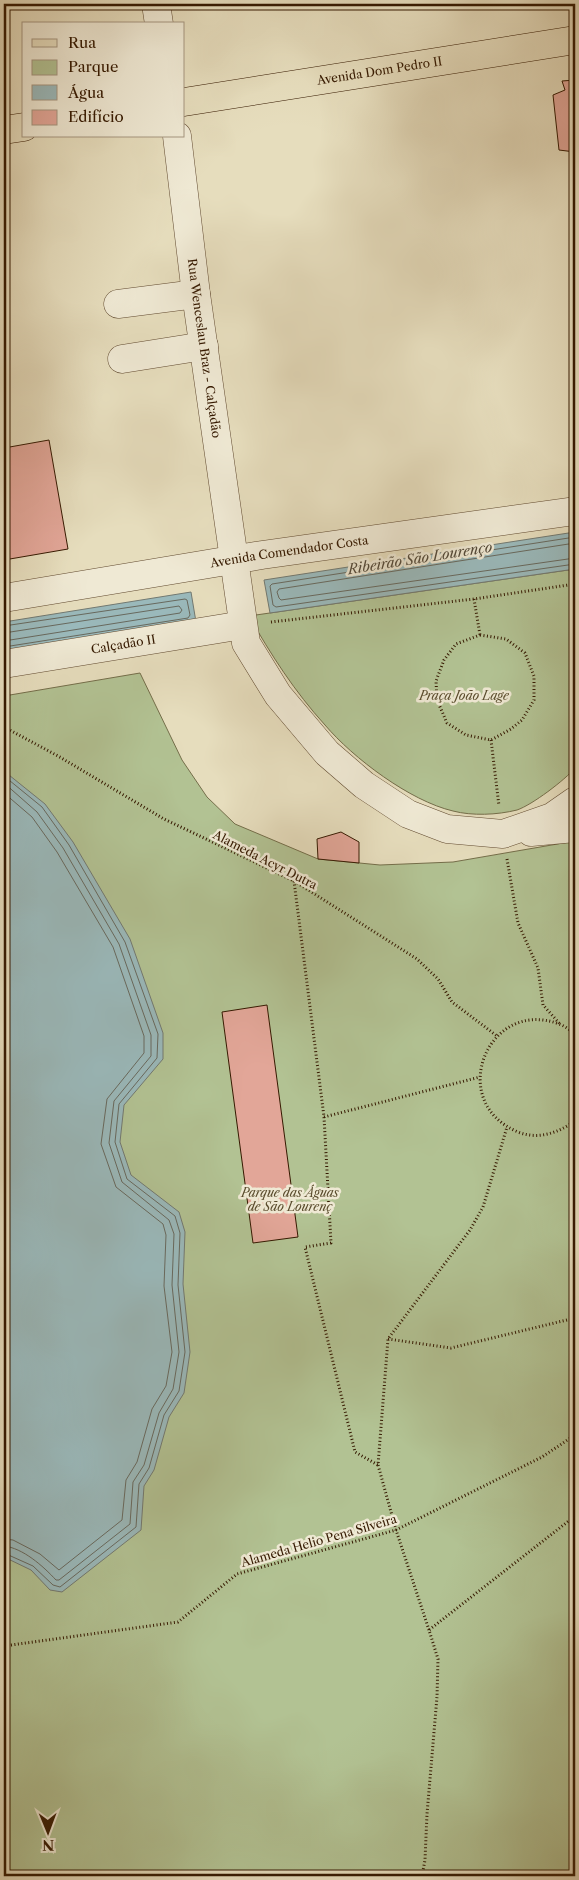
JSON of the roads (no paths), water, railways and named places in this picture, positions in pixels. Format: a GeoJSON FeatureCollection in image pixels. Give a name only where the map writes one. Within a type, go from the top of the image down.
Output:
{"type":"FeatureCollection","features":[{"type":"Feature","properties":{"kind":"main road","name":"Avenida Dom Pedro II"},"geometry":{"type":"LineString","coordinates":[[185,102],[575,40]]}},
{"type":"Feature","properties":{"kind":"main road"},"geometry":{"type":"LineString","coordinates":[[4,130],[22,127]]}},
{"type":"Feature","properties":{"kind":"street"},"geometry":{"type":"LineString","coordinates":[[156,4],[159,22]]}},
{"type":"Feature","properties":{"kind":"street","name":"Rua Wenceslau Braz - Calçadão"},"geometry":{"type":"LineString","coordinates":[[176,138],[233,560]]}},
{"type":"Feature","properties":{"kind":"street"},"geometry":{"type":"LineString","coordinates":[[118,304],[196,294]]}},
{"type":"Feature","properties":{"kind":"street"},"geometry":{"type":"LineString","coordinates":[[122,359],[204,346]]}},
{"type":"Feature","properties":{"kind":"street","name":"Avenida Comendador Costa"},"geometry":{"type":"LineString","coordinates":[[4,598],[233,560],[575,511]]}},
{"type":"Feature","properties":{"kind":"street"},"geometry":{"type":"LineString","coordinates":[[233,560],[246,643],[278,695],[327,753],[364,785],[408,814],[447,829],[502,834],[575,828]]}},
{"type":"Feature","properties":{"kind":"street","name":"Calçadão II"},"geometry":{"type":"LineString","coordinates":[[4,664],[243,625]]}},
{"type":"Feature","properties":{"kind":"street"},"geometry":{"type":"LineString","coordinates":[[502,834],[552,817],[575,801]]}},
{"type":"Feature","properties":{"kind":"water","name":"Ribeirão São Lourenço"},"geometry":{"type":"Polygon","coordinates":[[[575,532],[575,569],[270,613],[264,580],[575,532]]]}},
{"type":"Feature","properties":{"kind":"water"},"geometry":{"type":"Polygon","coordinates":[[[191,592],[196,622],[4,652],[4,622],[191,592]]]}},
{"type":"Feature","properties":{"kind":"water"},"geometry":{"type":"Polygon","coordinates":[[[4,771],[45,804],[73,842],[130,939],[163,1033],[163,1059],[124,1105],[120,1142],[131,1175],[179,1212],[185,1232],[183,1284],[190,1352],[184,1393],[169,1417],[154,1470],[144,1486],[141,1530],[62,1592],[50,1590],[31,1570],[4,1557],[4,771]]]}},
{"type":"Feature","properties":{"kind":"park label","name":"Praça João Lage"},"geometry":{"type":"Point","coordinates":[464,696]}},
{"type":"Feature","properties":{"kind":"park label","name":"Parque das Águas de São Lourenç"},"geometry":{"type":"Point","coordinates":[290,1200]}}]}
